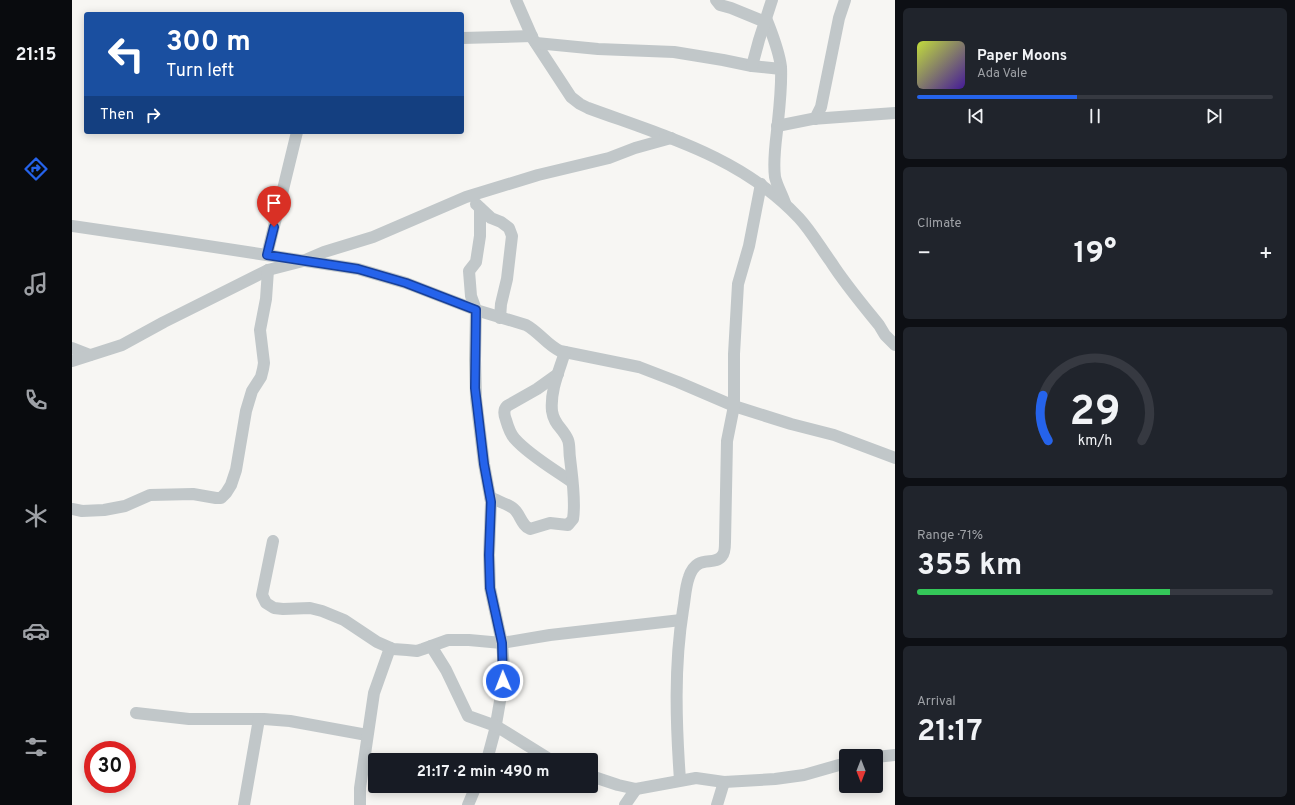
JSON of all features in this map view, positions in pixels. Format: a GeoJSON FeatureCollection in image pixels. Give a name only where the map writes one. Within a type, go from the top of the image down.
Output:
{"type":"FeatureCollection","features":[{"type":"Feature","properties":{"kind":"street"},"geometry":{"type":"LineString","coordinates":[[516,0],[534,40],[571,97],[580,104],[690,145],[711,155],[761,184],[787,205],[804,225],[831,263],[879,324],[885,335],[895,345]]}},
{"type":"Feature","properties":{"kind":"street"},"geometry":{"type":"LineString","coordinates":[[716,0],[720,5],[765,20],[779,51],[781,69],[774,157],[775,176],[787,205]]}},
{"type":"Feature","properties":{"kind":"street"},"geometry":{"type":"LineString","coordinates":[[752,66],[772,0]]}},
{"type":"Feature","properties":{"kind":"street"},"geometry":{"type":"LineString","coordinates":[[815,119],[821,107],[839,18],[846,0]]}},
{"type":"Feature","properties":{"kind":"street"},"geometry":{"type":"LineString","coordinates":[[464,38],[534,40],[598,50],[674,52],[752,66],[781,69]]}},
{"type":"Feature","properties":{"kind":"street"},"geometry":{"type":"LineString","coordinates":[[777,126],[815,119],[895,113]]}},
{"type":"Feature","properties":{"kind":"street"},"geometry":{"type":"LineString","coordinates":[[267,255],[297,134]]}},
{"type":"Feature","properties":{"kind":"street"},"geometry":{"type":"LineString","coordinates":[[72,361],[122,345],[164,322],[268,270],[303,261],[324,252],[373,237],[468,197],[538,175],[609,158],[635,148],[671,138]]}},
{"type":"Feature","properties":{"kind":"street"},"geometry":{"type":"LineString","coordinates":[[680,780],[676,723],[681,620],[688,578],[693,569],[700,563],[720,558],[724,554],[727,441],[734,406],[734,354],[738,284],[749,246],[761,184]]}},
{"type":"Feature","properties":{"kind":"street"},"geometry":{"type":"LineString","coordinates":[[468,197],[491,218],[501,222],[509,228],[512,236],[508,279],[501,304],[500,318]]}},
{"type":"Feature","properties":{"kind":"street"},"geometry":{"type":"LineString","coordinates":[[480,208],[480,236],[475,263],[469,271],[471,296],[476,310],[475,388],[484,464],[490,497],[490,588],[502,643],[503,681],[496,726],[489,753]]}},
{"type":"Feature","properties":{"kind":"street"},"geometry":{"type":"LineString","coordinates":[[72,226],[358,269],[392,278],[476,310],[526,325],[534,329],[554,348],[565,352],[639,367],[734,406],[791,424],[834,435],[895,458]]}},
{"type":"Feature","properties":{"kind":"street"},"geometry":{"type":"LineString","coordinates":[[72,509],[82,511],[104,510],[125,506],[150,495],[193,494],[221,498],[226,493],[231,485],[236,470],[246,411],[252,391],[261,377],[263,369],[264,363],[260,330],[266,298],[268,270]]}},
{"type":"Feature","properties":{"kind":"street"},"geometry":{"type":"LineString","coordinates":[[72,348],[90,355]]}},
{"type":"Feature","properties":{"kind":"street"},"geometry":{"type":"LineString","coordinates":[[490,497],[514,508],[527,529],[533,529],[550,523],[568,525],[572,521],[574,516],[568,442],[565,435],[555,422],[552,412],[552,398],[565,352]]}},
{"type":"Feature","properties":{"kind":"street"},"geometry":{"type":"LineString","coordinates":[[558,374],[537,389],[506,406],[504,413],[511,434],[516,440],[545,464],[572,482]]}},
{"type":"Feature","properties":{"kind":"street"},"geometry":{"type":"LineString","coordinates":[[273,541],[262,595],[266,603],[279,609],[310,608],[322,611],[344,620],[377,642],[390,648],[417,651],[448,640],[502,643],[681,620]]}},
{"type":"Feature","properties":{"kind":"street"},"geometry":{"type":"LineString","coordinates":[[431,646],[446,670],[468,716],[496,726],[540,753]]}},
{"type":"Feature","properties":{"kind":"street"},"geometry":{"type":"LineString","coordinates":[[360,805],[360,788],[374,693],[390,648]]}},
{"type":"Feature","properties":{"kind":"street"},"geometry":{"type":"LineString","coordinates":[[136,713],[189,719],[259,718],[290,721],[367,735]]}},
{"type":"Feature","properties":{"kind":"street"},"geometry":{"type":"LineString","coordinates":[[244,805],[259,718]]}},
{"type":"Feature","properties":{"kind":"street"},"geometry":{"type":"LineString","coordinates":[[883,756],[895,755]]}},
{"type":"Feature","properties":{"kind":"street"},"geometry":{"type":"LineString","coordinates":[[598,778],[636,789],[696,778],[724,782],[775,779],[804,775],[839,765]]}},
{"type":"Feature","properties":{"kind":"street"},"geometry":{"type":"LineString","coordinates":[[717,805],[724,782]]}},
{"type":"Feature","properties":{"kind":"street"},"geometry":{"type":"LineString","coordinates":[[625,805],[636,789]]}},
{"type":"Feature","properties":{"kind":"street"},"geometry":{"type":"LineString","coordinates":[[468,805],[473,793]]}},
{"type":"Feature","properties":{"kind":"route"},"geometry":{"type":"LineString","coordinates":[[274,227],[267,255],[358,269],[392,278],[476,310],[475,388],[484,464],[491,502],[489,555],[490,588],[502,643],[504,669],[503,681]]}}]}
